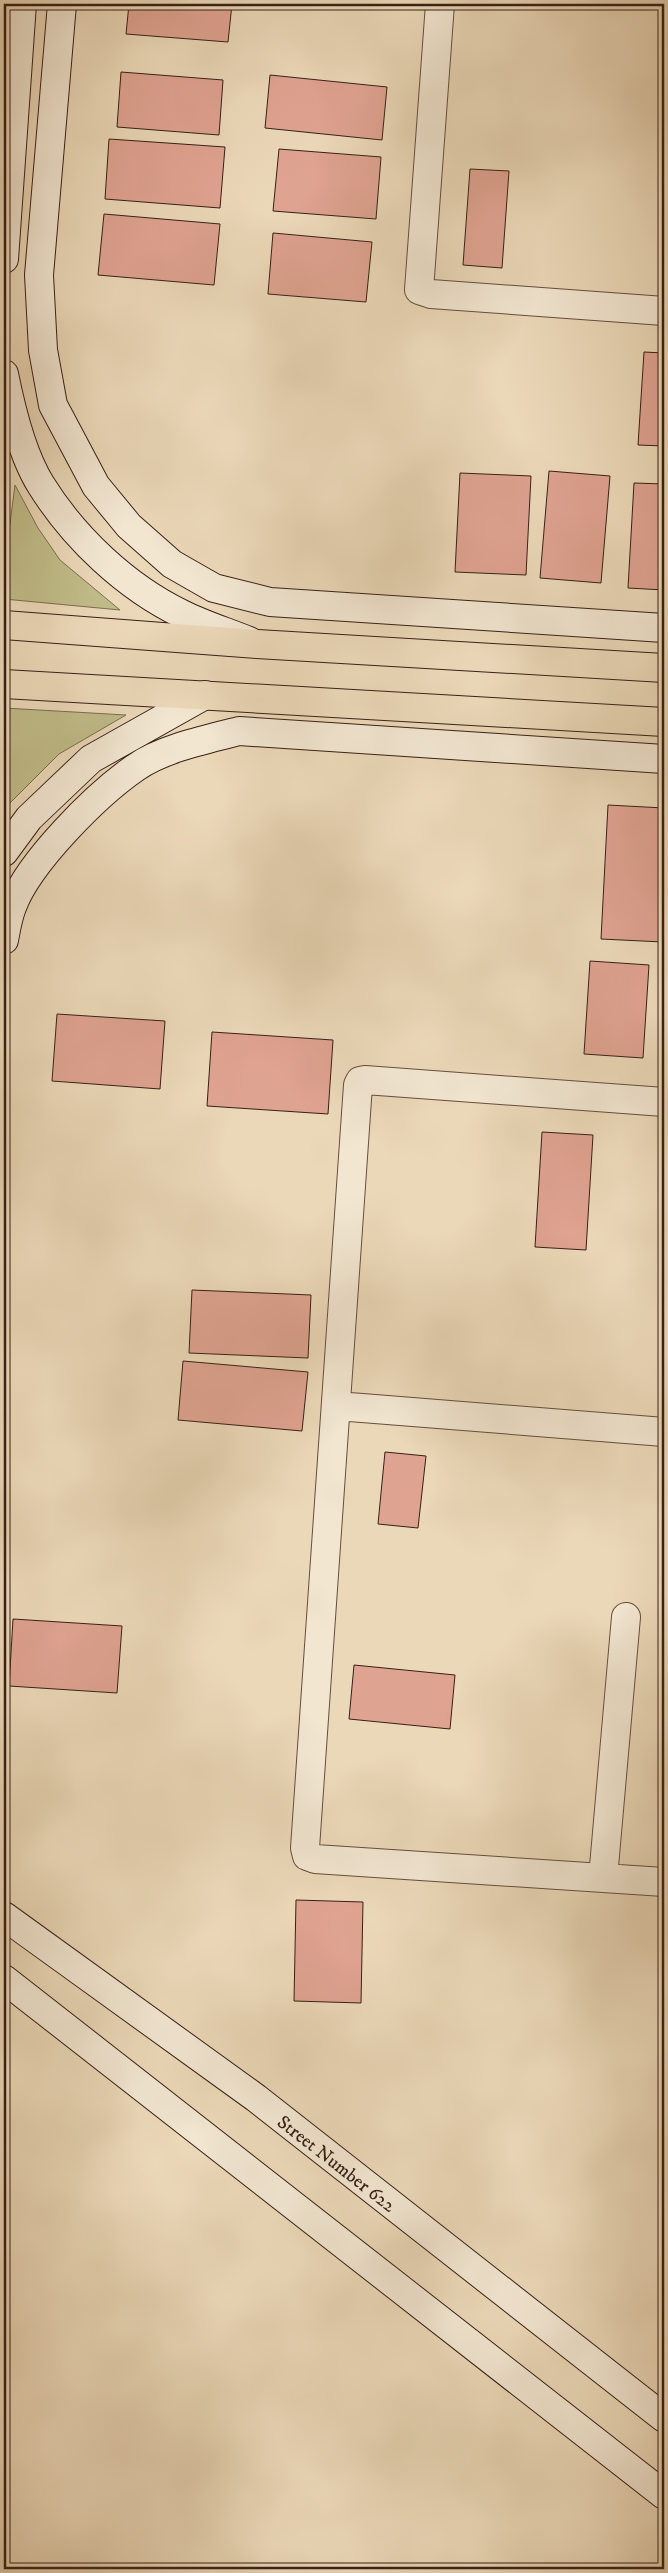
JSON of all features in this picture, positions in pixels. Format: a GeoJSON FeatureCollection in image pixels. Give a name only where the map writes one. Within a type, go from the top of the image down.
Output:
{"type":"FeatureCollection","features":[{"type":"Feature","properties":{"kind":"main road"},"geometry":{"type":"LineString","coordinates":[[4,626],[257,644],[664,668]]}},
{"type":"Feature","properties":{"kind":"main road"},"geometry":{"type":"LineString","coordinates":[[4,684],[205,694],[664,722]]}},
{"type":"Feature","properties":{"kind":"street"},"geometry":{"type":"LineString","coordinates":[[4,259],[22,4]]}},
{"type":"Feature","properties":{"kind":"street"},"geometry":{"type":"LineString","coordinates":[[62,4],[38,275],[42,350],[53,405],[96,486],[129,526],[172,564],[214,588],[270,602],[664,628]]}},
{"type":"Feature","properties":{"kind":"street"},"geometry":{"type":"LineString","coordinates":[[440,4],[419,290],[432,294],[664,311]]}},
{"type":"Feature","properties":{"kind":"street"},"geometry":{"type":"LineString","coordinates":[[4,374],[13,420],[40,485],[86,545],[138,588],[182,614],[257,644]]}},
{"type":"Feature","properties":{"kind":"street"},"geometry":{"type":"LineString","coordinates":[[4,852],[29,818],[91,759],[205,694]]}},
{"type":"Feature","properties":{"kind":"street"},"geometry":{"type":"LineString","coordinates":[[4,940],[12,906],[27,879],[70,824],[135,767],[190,743],[239,731],[664,759]]}},
{"type":"Feature","properties":{"kind":"street"},"geometry":{"type":"LineString","coordinates":[[664,1102],[360,1081],[358,1085],[306,1838],[307,1856],[315,1859],[664,1882]]}},
{"type":"Feature","properties":{"kind":"street"},"geometry":{"type":"LineString","coordinates":[[337,1406],[664,1432]]}},
{"type":"Feature","properties":{"kind":"street"},"geometry":{"type":"LineString","coordinates":[[604,1878],[626,1617]]}},
{"type":"Feature","properties":{"kind":"street","name":"Street Number 622"},"geometry":{"type":"LineString","coordinates":[[4,1916],[256,2098],[664,2418]]}},
{"type":"Feature","properties":{"kind":"street"},"geometry":{"type":"LineString","coordinates":[[4,1979],[664,2495]]}},
{"type":"Feature","properties":{"kind":"shaded area"},"geometry":{"type":"Polygon","coordinates":[[[15,485],[38,528],[60,560],[120,610],[4,599],[4,570],[15,485]]]}},
{"type":"Feature","properties":{"kind":"shaded area"},"geometry":{"type":"Polygon","coordinates":[[[4,708],[126,715],[59,754],[4,809],[4,708]]]}},
{"type":"Feature","properties":{"kind":"building"},"geometry":{"type":"Polygon","coordinates":[[[129,4],[232,4],[228,42],[126,34],[129,4]]]}},
{"type":"Feature","properties":{"kind":"building"},"geometry":{"type":"Polygon","coordinates":[[[121,72],[223,80],[219,135],[117,127],[121,72]]]}},
{"type":"Feature","properties":{"kind":"building"},"geometry":{"type":"Polygon","coordinates":[[[270,75],[387,87],[382,140],[265,128],[270,75]]]}},
{"type":"Feature","properties":{"kind":"building"},"geometry":{"type":"Polygon","coordinates":[[[109,139],[225,147],[220,208],[105,199],[109,139]]]}},
{"type":"Feature","properties":{"kind":"building"},"geometry":{"type":"Polygon","coordinates":[[[279,149],[381,157],[376,219],[273,211],[279,149]]]}},
{"type":"Feature","properties":{"kind":"building"},"geometry":{"type":"Polygon","coordinates":[[[470,169],[509,171],[502,268],[463,265],[470,169]]]}},
{"type":"Feature","properties":{"kind":"building"},"geometry":{"type":"Polygon","coordinates":[[[104,214],[220,224],[214,285],[98,275],[104,214]]]}},
{"type":"Feature","properties":{"kind":"building"},"geometry":{"type":"Polygon","coordinates":[[[273,233],[372,242],[366,302],[268,294],[273,233]]]}},
{"type":"Feature","properties":{"kind":"building"},"geometry":{"type":"Polygon","coordinates":[[[644,352],[664,353],[664,446],[638,445],[644,352]]]}},
{"type":"Feature","properties":{"kind":"building"},"geometry":{"type":"Polygon","coordinates":[[[549,471],[610,476],[601,583],[540,578],[549,471]]]}},
{"type":"Feature","properties":{"kind":"building"},"geometry":{"type":"Polygon","coordinates":[[[460,473],[531,476],[526,575],[455,572],[460,473]]]}},
{"type":"Feature","properties":{"kind":"building"},"geometry":{"type":"Polygon","coordinates":[[[634,483],[664,484],[664,590],[628,588],[634,483]]]}},
{"type":"Feature","properties":{"kind":"building"},"geometry":{"type":"Polygon","coordinates":[[[608,805],[664,808],[663,942],[601,939],[608,805]]]}},
{"type":"Feature","properties":{"kind":"building"},"geometry":{"type":"Polygon","coordinates":[[[590,961],[649,965],[643,1058],[584,1054],[590,961]]]}},
{"type":"Feature","properties":{"kind":"building"},"geometry":{"type":"Polygon","coordinates":[[[57,1014],[165,1021],[160,1089],[52,1081],[57,1014]]]}},
{"type":"Feature","properties":{"kind":"building"},"geometry":{"type":"Polygon","coordinates":[[[212,1032],[333,1040],[328,1114],[207,1106],[212,1032]]]}},
{"type":"Feature","properties":{"kind":"building"},"geometry":{"type":"Polygon","coordinates":[[[542,1132],[593,1135],[586,1250],[535,1247],[542,1132]]]}},
{"type":"Feature","properties":{"kind":"building"},"geometry":{"type":"Polygon","coordinates":[[[192,1290],[311,1295],[308,1358],[189,1353],[192,1290]]]}},
{"type":"Feature","properties":{"kind":"building"},"geometry":{"type":"Polygon","coordinates":[[[183,1361],[308,1372],[302,1431],[178,1420],[183,1361]]]}},
{"type":"Feature","properties":{"kind":"building"},"geometry":{"type":"Polygon","coordinates":[[[385,1452],[426,1456],[418,1528],[378,1524],[385,1452]]]}},
{"type":"Feature","properties":{"kind":"building"},"geometry":{"type":"Polygon","coordinates":[[[13,1619],[122,1626],[117,1693],[9,1686],[13,1619]]]}},
{"type":"Feature","properties":{"kind":"building"},"geometry":{"type":"Polygon","coordinates":[[[354,1665],[455,1675],[450,1729],[349,1719],[354,1665]]]}},
{"type":"Feature","properties":{"kind":"building"},"geometry":{"type":"Polygon","coordinates":[[[296,1900],[363,1902],[361,2003],[294,2001],[296,1900]]]}}]}
